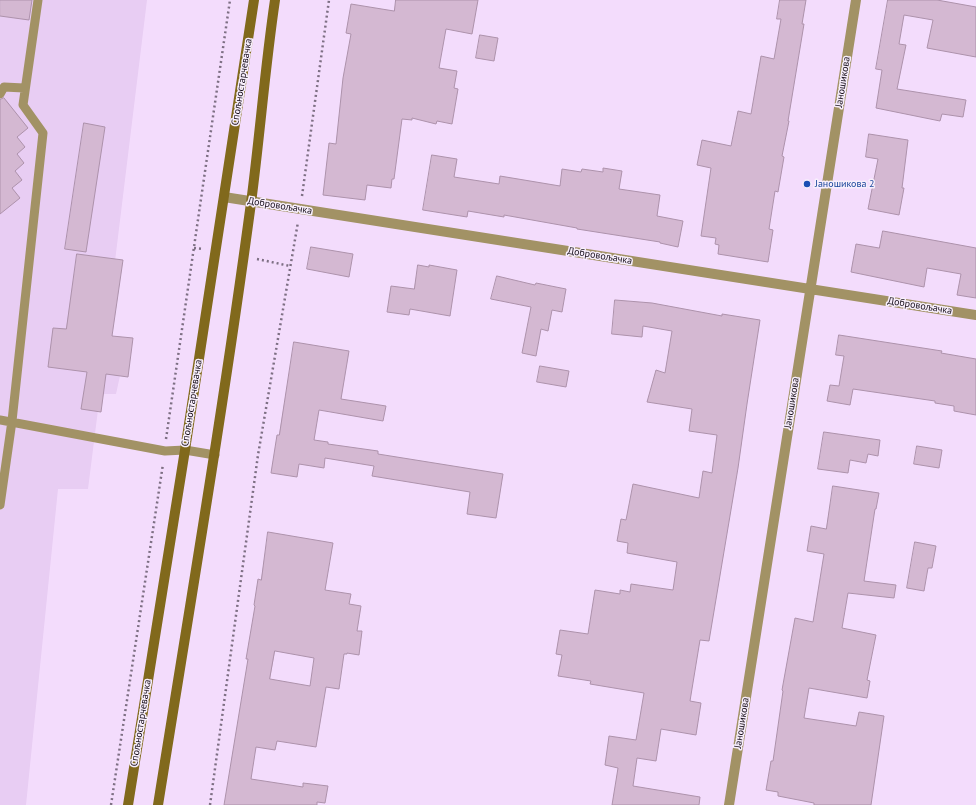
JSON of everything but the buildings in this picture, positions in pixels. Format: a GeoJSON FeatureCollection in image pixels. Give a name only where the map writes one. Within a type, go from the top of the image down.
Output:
{"type":"FeatureCollection","features":[{"type":"Feature","properties":{"kind":"street","name":"Спољностарчевачка"},"geometry":{"type":"LineString","coordinates":[[128,805],[185,450],[254,0]]}},
{"type":"Feature","properties":{"kind":"street","name":"Спољностарчевачка"},"geometry":{"type":"LineString","coordinates":[[158,805],[214,455],[251,201],[268,46],[275,0]]}},
{"type":"Feature","properties":{"kind":"street","name":"Јаношикова"},"geometry":{"type":"LineString","coordinates":[[728,805],[856,0]]}},
{"type":"Feature","properties":{"kind":"street","name":"Добровољачка"},"geometry":{"type":"LineString","coordinates":[[224,197],[976,315]]}},
{"type":"Feature","properties":{"kind":"lane"},"geometry":{"type":"LineString","coordinates":[[0,505],[12,421],[43,133],[23,104],[24,88],[38,0]]}},
{"type":"Feature","properties":{"kind":"lane"},"geometry":{"type":"LineString","coordinates":[[0,94],[4,87],[24,88]]}},
{"type":"Feature","properties":{"kind":"lane"},"geometry":{"type":"LineString","coordinates":[[0,420],[12,421],[165,451],[185,450],[214,455]]}},
{"type":"Feature","properties":{"kind":"path"},"geometry":{"type":"LineString","coordinates":[[111,805],[165,451],[230,0]]}},
{"type":"Feature","properties":{"kind":"path"},"geometry":{"type":"LineString","coordinates":[[210,805],[258,454],[300,209],[330,0]]}},
{"type":"Feature","properties":{"kind":"shaded area"},"geometry":{"type":"Polygon","coordinates":[[[0,0],[147,0],[104,351],[125,353],[116,394],[100,394],[88,489],[58,489],[26,805],[0,805],[0,0]]]}},
{"type":"Feature","properties":{"kind":"place","name":"Јаношикова 2"},"geometry":{"type":"Point","coordinates":[807,184]}}]}
